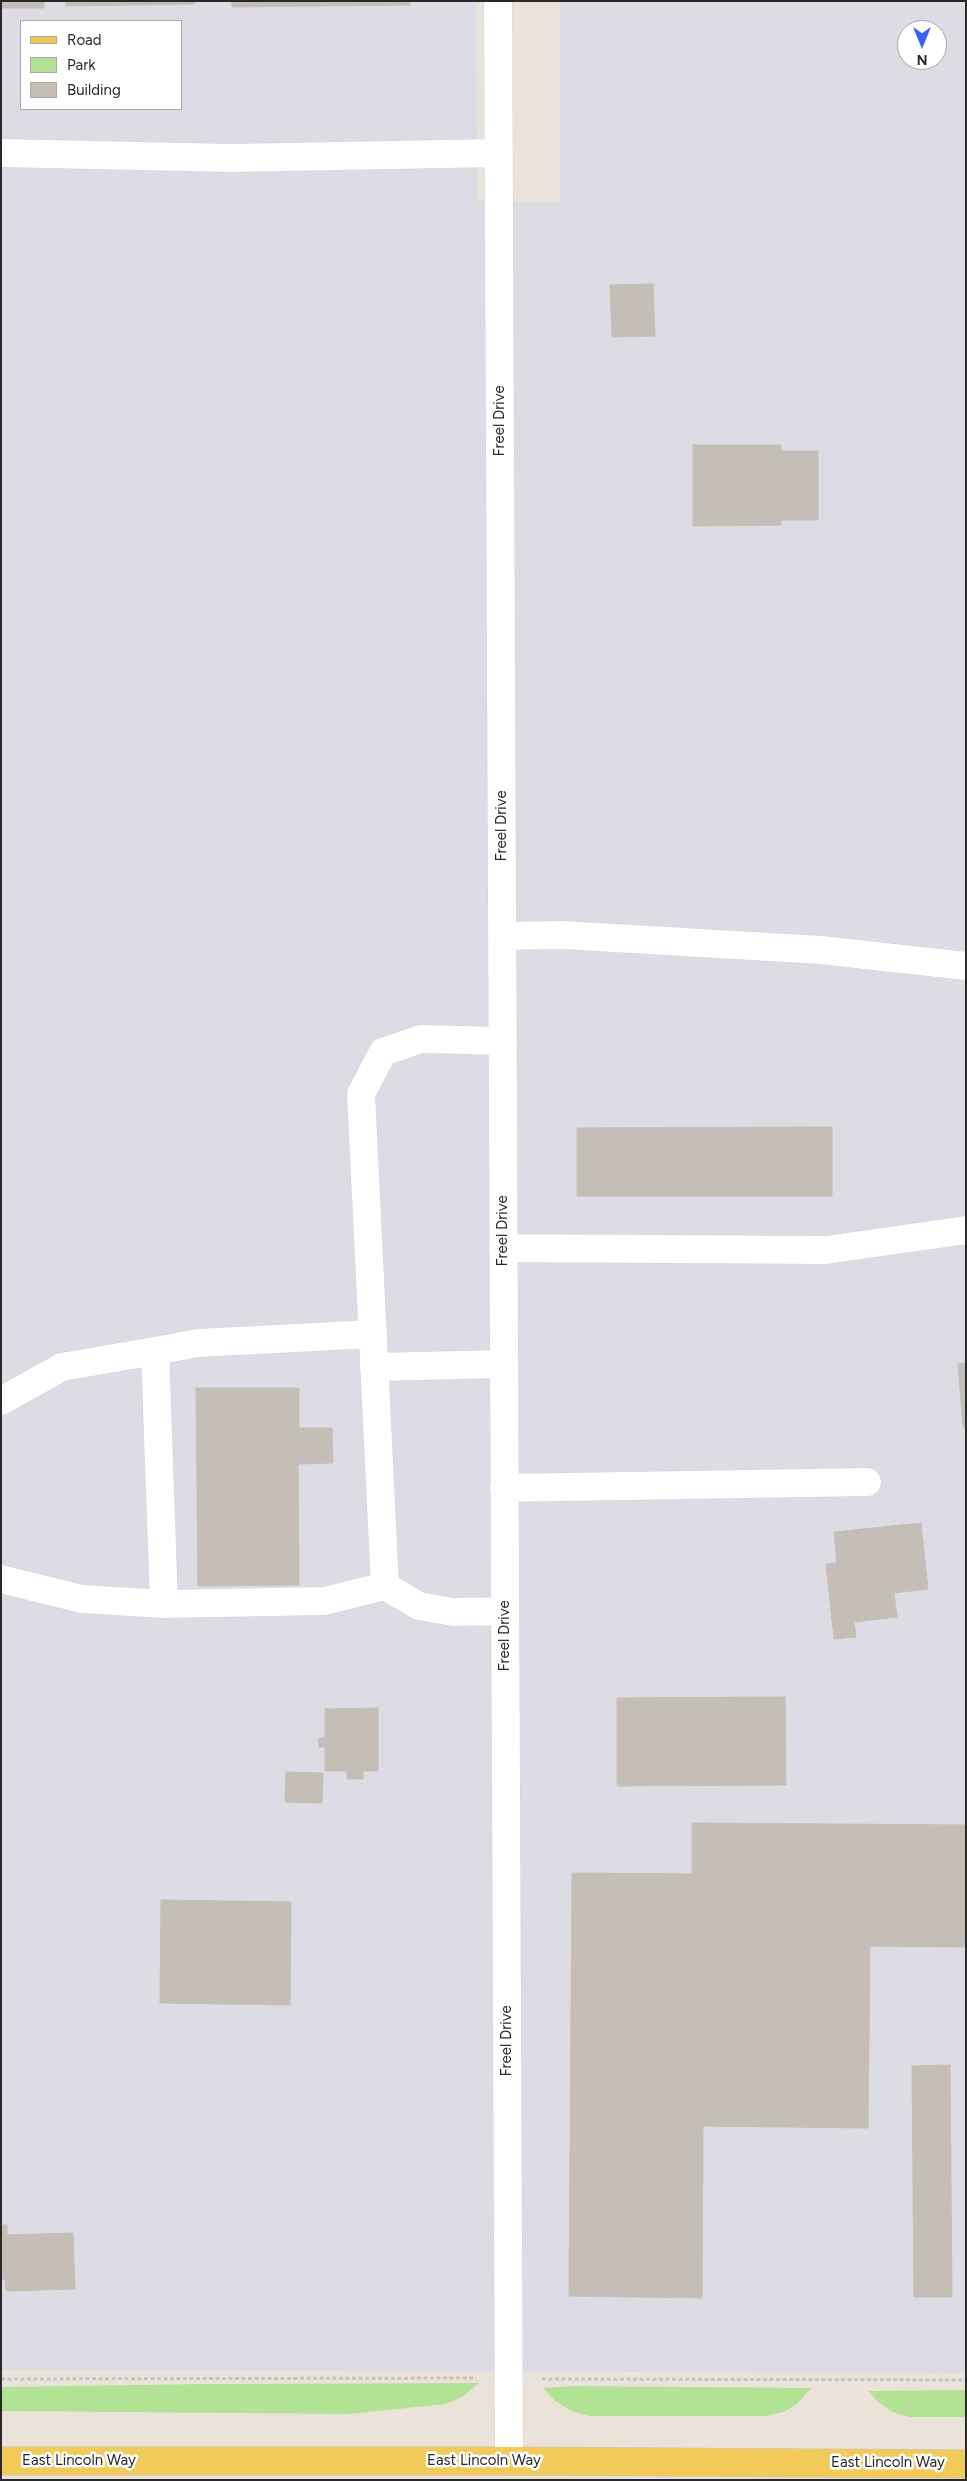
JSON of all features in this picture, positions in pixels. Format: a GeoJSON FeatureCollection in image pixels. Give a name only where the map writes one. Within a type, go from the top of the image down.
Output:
{"type":"FeatureCollection","features":[{"type":"Feature","properties":{"kind":"main road","name":"East Lincoln Way"},"geometry":{"type":"LineString","coordinates":[[1,2462],[509,2461],[966,2464]]}},
{"type":"Feature","properties":{"kind":"street","name":"Freel Drive"},"geometry":{"type":"LineString","coordinates":[[498,1],[509,2461]]}},
{"type":"Feature","properties":{"kind":"street"},"geometry":{"type":"LineString","coordinates":[[1,153],[231,158],[498,154]]}},
{"type":"Feature","properties":{"kind":"street"},"geometry":{"type":"LineString","coordinates":[[502,936],[563,935],[821,950],[966,966]]}},
{"type":"Feature","properties":{"kind":"street"},"geometry":{"type":"LineString","coordinates":[[385,1586],[361,1094],[383,1052],[421,1039],[502,1041]]}},
{"type":"Feature","properties":{"kind":"street"},"geometry":{"type":"LineString","coordinates":[[503,1248],[826,1250],[966,1230]]}},
{"type":"Feature","properties":{"kind":"street"},"geometry":{"type":"LineString","coordinates":[[1,1401],[62,1367],[198,1343],[373,1334]]}},
{"type":"Feature","properties":{"kind":"street"},"geometry":{"type":"LineString","coordinates":[[155,1351],[164,1604]]}},
{"type":"Feature","properties":{"kind":"street"},"geometry":{"type":"LineString","coordinates":[[374,1367],[504,1364]]}},
{"type":"Feature","properties":{"kind":"street"},"geometry":{"type":"LineString","coordinates":[[504,1488],[867,1482]]}},
{"type":"Feature","properties":{"kind":"street"},"geometry":{"type":"LineString","coordinates":[[1,1579],[82,1599],[164,1604],[325,1601],[385,1586],[419,1606],[453,1612],[505,1611]]}},
{"type":"Feature","properties":{"kind":"shaded area"},"geometry":{"type":"Polygon","coordinates":[[[1,1],[476,1],[477,201],[560,202],[560,1],[966,1],[966,2373],[1,2370],[1,1]]]}},
{"type":"Feature","properties":{"kind":"green space"},"geometry":{"type":"Polygon","coordinates":[[[479,2383],[462,2397],[446,2404],[349,2414],[1,2411],[1,2387],[479,2383]]]}},
{"type":"Feature","properties":{"kind":"green space"},"geometry":{"type":"Polygon","coordinates":[[[571,2386],[811,2388],[797,2404],[784,2412],[765,2416],[589,2416],[571,2411],[554,2400],[543,2388],[571,2386]]]}},
{"type":"Feature","properties":{"kind":"green space"},"geometry":{"type":"Polygon","coordinates":[[[966,2390],[966,2417],[909,2417],[892,2412],[877,2401],[869,2391],[966,2390]]]}},
{"type":"Feature","properties":{"kind":"building"},"geometry":{"type":"Polygon","coordinates":[[[1,1],[44,1],[44,8],[1,8],[1,1]]]}},
{"type":"Feature","properties":{"kind":"building"},"geometry":{"type":"Polygon","coordinates":[[[66,1],[195,1],[195,4],[66,6],[66,1]]]}},
{"type":"Feature","properties":{"kind":"building"},"geometry":{"type":"Polygon","coordinates":[[[232,1],[410,1],[410,5],[232,7],[232,1]]]}},
{"type":"Feature","properties":{"kind":"building"},"geometry":{"type":"Polygon","coordinates":[[[653,284],[655,336],[612,337],[610,285],[653,284]]]}},
{"type":"Feature","properties":{"kind":"building"},"geometry":{"type":"Polygon","coordinates":[[[693,445],[781,445],[781,451],[818,451],[818,520],[781,520],[781,525],[693,526],[693,445]]]}},
{"type":"Feature","properties":{"kind":"building"},"geometry":{"type":"Polygon","coordinates":[[[832,1127],[832,1196],[577,1196],[577,1128],[832,1127]]]}},
{"type":"Feature","properties":{"kind":"building"},"geometry":{"type":"Polygon","coordinates":[[[966,1363],[966,1427],[963,1427],[958,1364],[966,1363]]]}},
{"type":"Feature","properties":{"kind":"building"},"geometry":{"type":"Polygon","coordinates":[[[196,1388],[299,1388],[299,1428],[332,1428],[333,1463],[298,1464],[299,1585],[198,1586],[196,1388]]]}},
{"type":"Feature","properties":{"kind":"building"},"geometry":{"type":"Polygon","coordinates":[[[921,1523],[928,1589],[894,1593],[897,1617],[854,1622],[856,1637],[834,1639],[826,1564],[837,1563],[834,1532],[921,1523]]]}},
{"type":"Feature","properties":{"kind":"building"},"geometry":{"type":"Polygon","coordinates":[[[785,1697],[786,1785],[617,1786],[617,1698],[785,1697]]]}},
{"type":"Feature","properties":{"kind":"building"},"geometry":{"type":"Polygon","coordinates":[[[378,1708],[378,1771],[363,1771],[363,1779],[347,1779],[347,1771],[325,1771],[325,1747],[319,1747],[319,1738],[325,1738],[325,1709],[378,1708]]]}},
{"type":"Feature","properties":{"kind":"building"},"geometry":{"type":"Polygon","coordinates":[[[286,1772],[323,1773],[322,1803],[285,1802],[286,1772]]]}},
{"type":"Feature","properties":{"kind":"building"},"geometry":{"type":"Polygon","coordinates":[[[692,1823],[966,1825],[966,1947],[870,1946],[868,2128],[703,2126],[702,2298],[569,2296],[572,1873],[692,1874],[692,1823]]]}},
{"type":"Feature","properties":{"kind":"building"},"geometry":{"type":"Polygon","coordinates":[[[161,1900],[291,1902],[290,2005],[160,2003],[161,1900]]]}},
{"type":"Feature","properties":{"kind":"building"},"geometry":{"type":"Polygon","coordinates":[[[950,2065],[952,2297],[914,2297],[912,2066],[950,2065]]]}},
{"type":"Feature","properties":{"kind":"building"},"geometry":{"type":"Polygon","coordinates":[[[1,2225],[7,2225],[7,2235],[73,2233],[75,2289],[6,2291],[5,2279],[1,2279],[1,2225]]]}}]}
